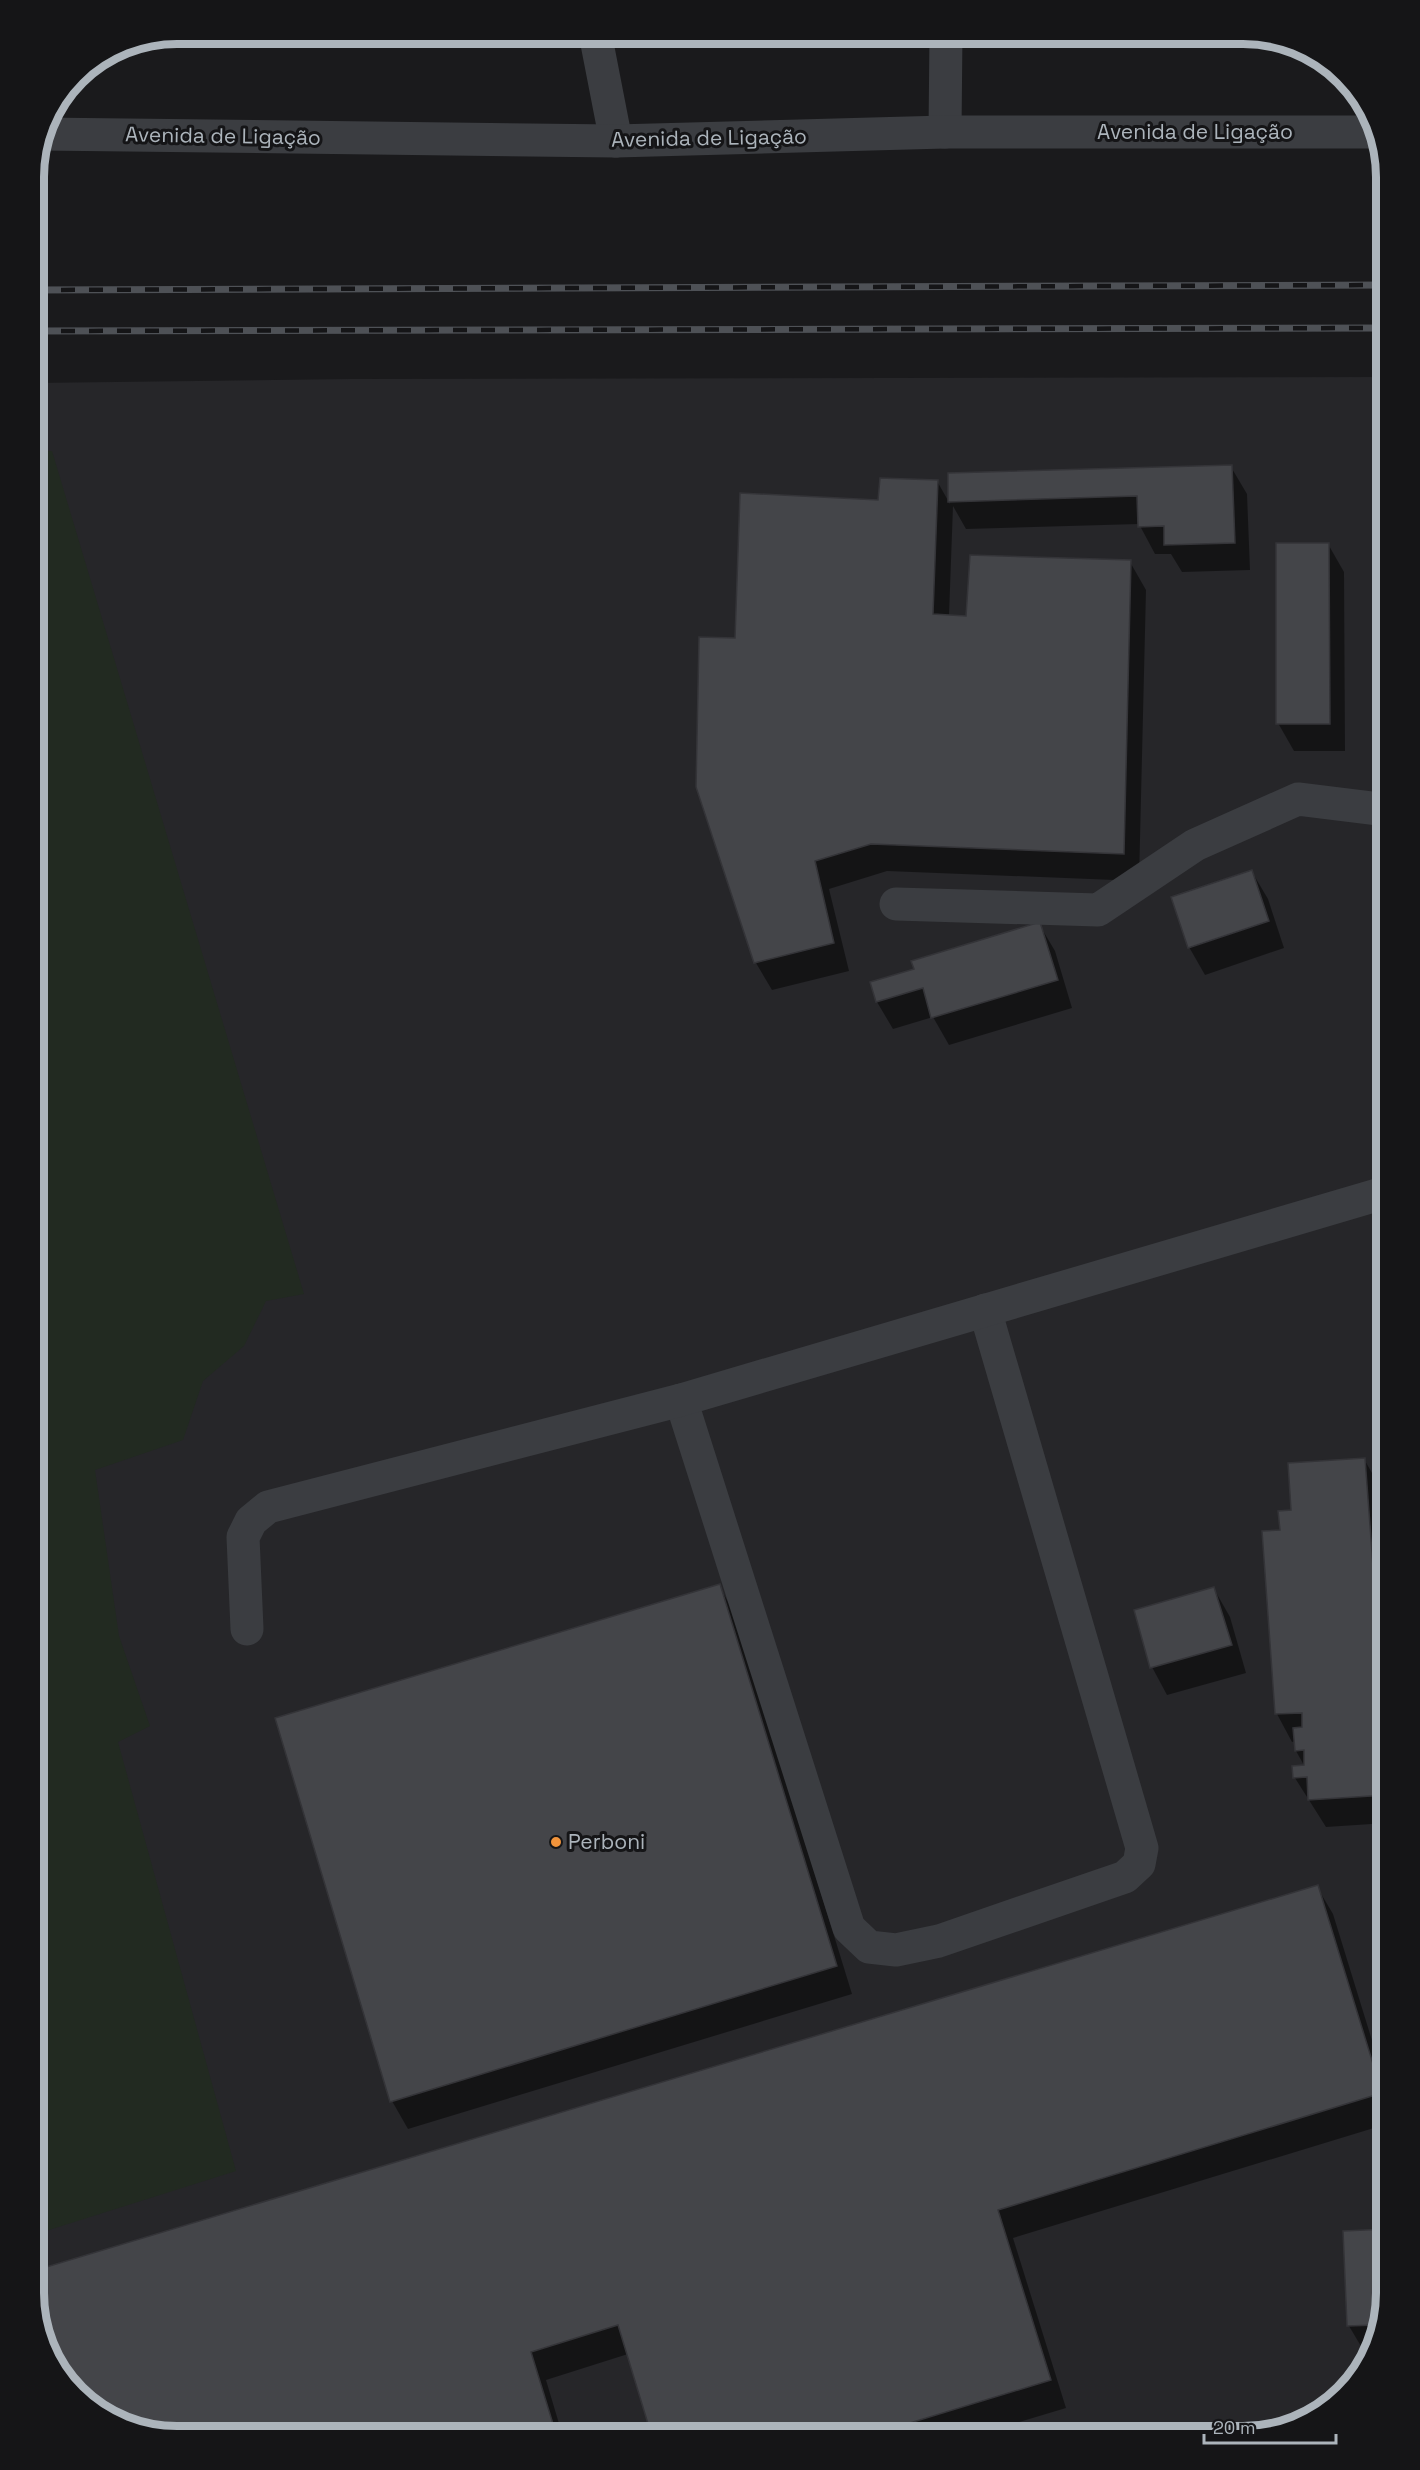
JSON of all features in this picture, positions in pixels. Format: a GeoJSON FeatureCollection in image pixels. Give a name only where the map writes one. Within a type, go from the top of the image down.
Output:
{"type":"FeatureCollection","features":[{"type":"Feature","properties":{"kind":"street"},"geometry":{"type":"LineString","coordinates":[[597,44],[616,141]]}},
{"type":"Feature","properties":{"kind":"street"},"geometry":{"type":"LineString","coordinates":[[945,132],[946,44]]}},
{"type":"Feature","properties":{"kind":"street","name":"Avenida de Ligação"},"geometry":{"type":"LineString","coordinates":[[51,134],[616,141],[945,132],[1368,132]]}},
{"type":"Feature","properties":{"kind":"street"},"geometry":{"type":"LineString","coordinates":[[896,904],[1098,910],[1195,845],[1298,799],[1376,809]]}},
{"type":"Feature","properties":{"kind":"street"},"geometry":{"type":"LineString","coordinates":[[247,1629],[243,1537],[251,1521],[268,1507],[681,1400],[1376,1195]]}},
{"type":"Feature","properties":{"kind":"street"},"geometry":{"type":"LineString","coordinates":[[681,1400],[849,1928],[869,1947],[896,1950],[939,1941],[1125,1877],[1139,1864],[1142,1848],[985,1311]]}},
{"type":"Feature","properties":{"kind":"shaded area"},"geometry":{"type":"Polygon","coordinates":[[[1376,377],[1376,2293],[1372,2328],[1359,2360],[1337,2387],[1324,2399],[1302,2413],[1278,2422],[1243,2427],[168,2426],[134,2419],[103,2404],[77,2381],[57,2352],[46,2319],[44,2302],[44,383],[350,379],[1376,377]]]}},
{"type":"Feature","properties":{"kind":"shaded area"},"geometry":{"type":"Polygon","coordinates":[[[44,451],[52,451],[304,1294],[266,1301],[244,1346],[203,1381],[183,1440],[95,1470],[119,1636],[150,1726],[118,1742],[236,2171],[44,2232],[44,451]]]}},
{"type":"Feature","properties":{"kind":"building"},"geometry":{"type":"Polygon","coordinates":[[[1232,465],[1235,543],[1164,545],[1164,526],[1138,527],[1137,496],[948,502],[948,473],[1232,465]]]}},
{"type":"Feature","properties":{"kind":"building"},"geometry":{"type":"Polygon","coordinates":[[[880,478],[938,480],[933,614],[966,616],[970,555],[1131,560],[1124,854],[871,844],[815,861],[834,943],[754,963],[696,787],[699,637],[735,638],[740,493],[878,500],[880,478]]]}},
{"type":"Feature","properties":{"kind":"building"},"geometry":{"type":"Polygon","coordinates":[[[1276,543],[1329,543],[1330,724],[1276,724],[1276,543]]]}},
{"type":"Feature","properties":{"kind":"building"},"geometry":{"type":"Polygon","coordinates":[[[1252,870],[1269,921],[1188,948],[1171,897],[1252,870]]]}},
{"type":"Feature","properties":{"kind":"building"},"geometry":{"type":"Polygon","coordinates":[[[1040,922],[1058,980],[931,1018],[923,988],[876,1002],[870,982],[914,969],[911,961],[1040,922]]]}},
{"type":"Feature","properties":{"kind":"building"},"geometry":{"type":"Polygon","coordinates":[[[1365,1458],[1376,1606],[1376,1796],[1308,1800],[1307,1777],[1293,1778],[1292,1766],[1304,1765],[1304,1750],[1295,1751],[1293,1728],[1302,1727],[1302,1713],[1275,1714],[1262,1531],[1280,1530],[1278,1511],[1291,1510],[1288,1463],[1365,1458]]]}},
{"type":"Feature","properties":{"kind":"building","name":"Perboni"},"geometry":{"type":"Polygon","coordinates":[[[720,1584],[837,1966],[390,2102],[275,1718],[720,1584]]]}},
{"type":"Feature","properties":{"kind":"building"},"geometry":{"type":"Polygon","coordinates":[[[1214,1587],[1232,1645],[1150,1668],[1134,1610],[1214,1587]]]}},
{"type":"Feature","properties":{"kind":"building"},"geometry":{"type":"Polygon","coordinates":[[[1318,1885],[1376,2074],[1376,2095],[998,2210],[1051,2380],[898,2427],[649,2426],[618,2325],[531,2352],[554,2426],[168,2426],[151,2424],[118,2413],[103,2404],[77,2381],[66,2367],[57,2352],[46,2319],[44,2268],[1318,1885]]]}},
{"type":"Feature","properties":{"kind":"building"},"geometry":{"type":"Polygon","coordinates":[[[1376,2230],[1376,2293],[1373,2325],[1347,2326],[1343,2231],[1376,2230]]]}},
{"type":"Feature","properties":{"kind":"railway"},"geometry":{"type":"LineString","coordinates":[[44,290],[1376,285]]}},
{"type":"Feature","properties":{"kind":"railway"},"geometry":{"type":"LineString","coordinates":[[44,331],[1376,328]]}},
{"type":"Feature","properties":{"kind":"place","name":"Perboni"},"geometry":{"type":"Point","coordinates":[556,1842]}}]}
